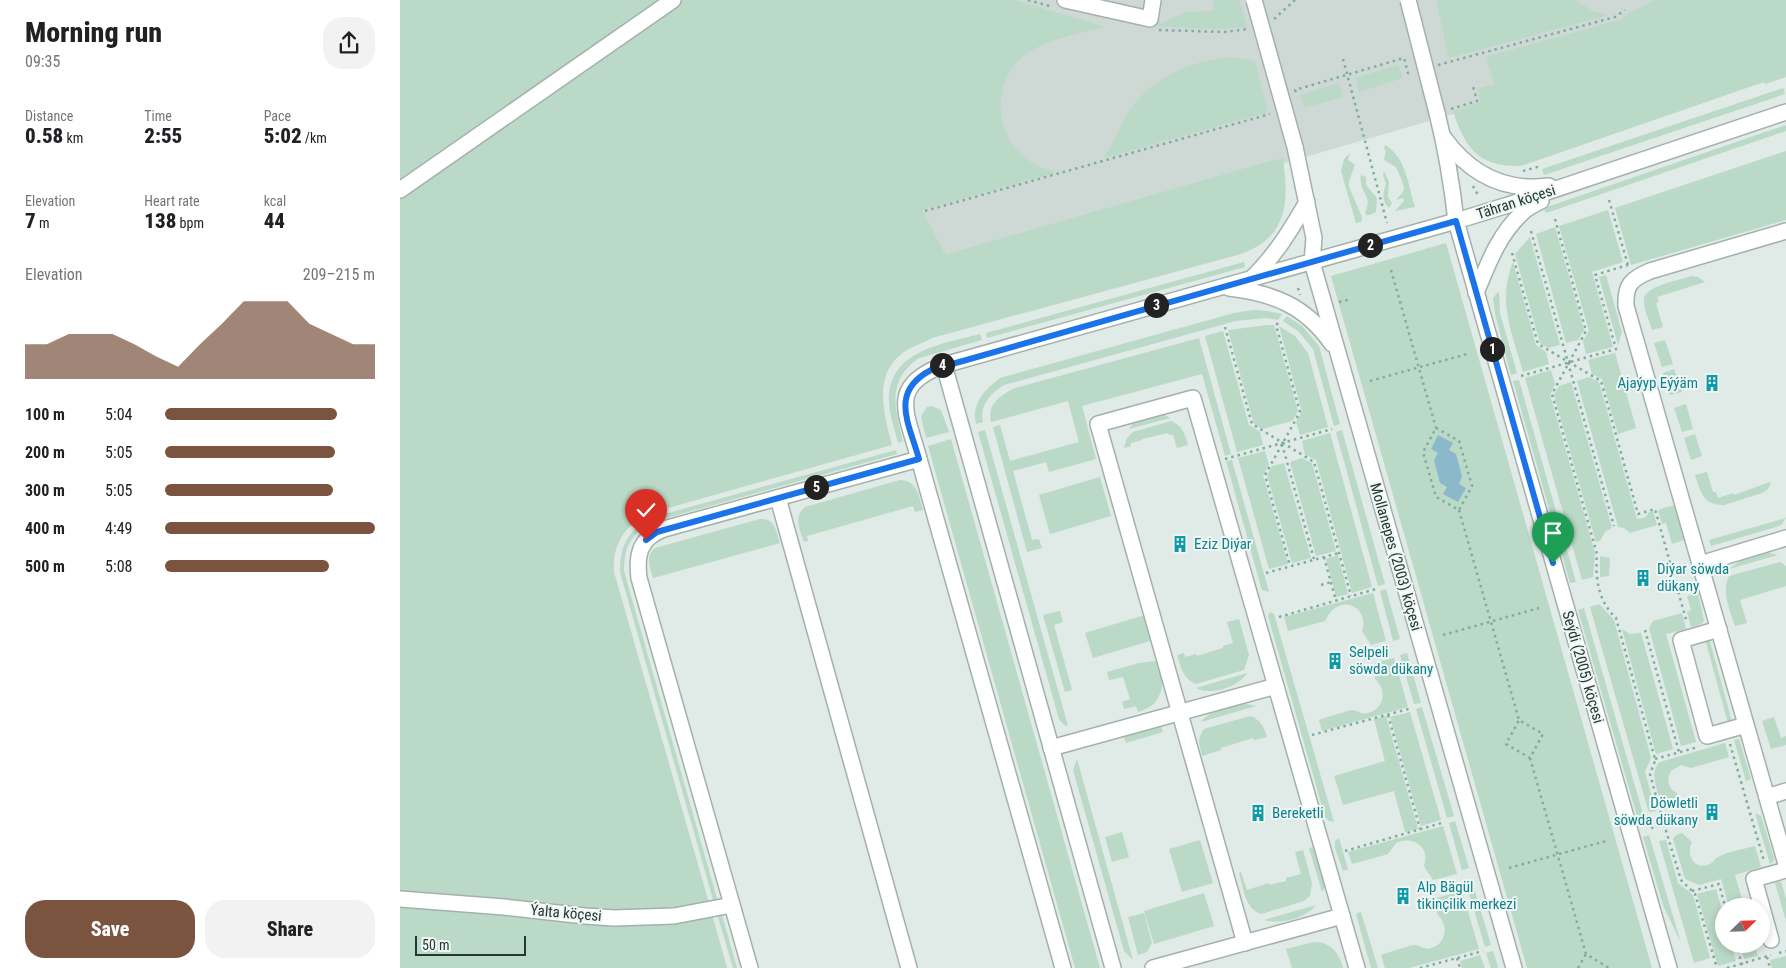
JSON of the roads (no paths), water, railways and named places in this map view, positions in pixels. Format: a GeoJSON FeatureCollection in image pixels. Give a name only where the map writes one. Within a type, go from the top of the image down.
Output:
{"type":"FeatureCollection","features":[{"type":"Feature","properties":{"kind":"street"},"geometry":{"type":"LineString","coordinates":[[400,190],[673,0]]}},
{"type":"Feature","properties":{"kind":"street"},"geometry":{"type":"LineString","coordinates":[[1065,0],[1150,19],[1154,0]]}},
{"type":"Feature","properties":{"kind":"street","name":"Mollanepes (2003) köçesi"},"geometry":{"type":"LineString","coordinates":[[1254,0],[1307,202],[1314,238],[1312,262],[1514,968]]}},
{"type":"Feature","properties":{"kind":"street"},"geometry":{"type":"LineString","coordinates":[[1408,0],[1443,136],[1455,153],[1480,174],[1492,179],[1534,188],[1580,181]]}},
{"type":"Feature","properties":{"kind":"street","name":"Tähran köçesi"},"geometry":{"type":"LineString","coordinates":[[1063,968],[906,411],[905,400],[911,384],[923,374],[944,365],[1456,221],[1786,112]]}},
{"type":"Feature","properties":{"kind":"street","name":"Seýdi (2005) köçesi"},"geometry":{"type":"LineString","coordinates":[[1443,136],[1456,221],[1669,968]]}},
{"type":"Feature","properties":{"kind":"street"},"geometry":{"type":"LineString","coordinates":[[1476,293],[1501,236],[1522,212],[1580,181]]}},
{"type":"Feature","properties":{"kind":"street"},"geometry":{"type":"LineString","coordinates":[[1252,278],[1282,244],[1307,202]]}},
{"type":"Feature","properties":{"kind":"street"},"geometry":{"type":"LineString","coordinates":[[1786,232],[1650,271],[1640,275],[1629,284],[1625,293],[1626,306],[1786,864]]}},
{"type":"Feature","properties":{"kind":"street"},"geometry":{"type":"LineString","coordinates":[[1220,287],[1245,290],[1285,301],[1309,316],[1325,334],[1338,354]]}},
{"type":"Feature","properties":{"kind":"street"},"geometry":{"type":"LineString","coordinates":[[944,365],[1113,968]]}},
{"type":"Feature","properties":{"kind":"street"},"geometry":{"type":"LineString","coordinates":[[1245,943],[1098,424],[1193,398],[1357,968]]}},
{"type":"Feature","properties":{"kind":"street"},"geometry":{"type":"LineString","coordinates":[[750,968],[639,578],[637,566],[641,548],[650,536],[664,530],[919,459]]}},
{"type":"Feature","properties":{"kind":"street"},"geometry":{"type":"LineString","coordinates":[[778,498],[909,968]]}},
{"type":"Feature","properties":{"kind":"street"},"geometry":{"type":"LineString","coordinates":[[1700,564],[1786,538]]}},
{"type":"Feature","properties":{"kind":"street"},"geometry":{"type":"LineString","coordinates":[[1719,629],[1680,640],[1707,736],[1746,724]]}},
{"type":"Feature","properties":{"kind":"street"},"geometry":{"type":"LineString","coordinates":[[1051,748],[1276,686]]}},
{"type":"Feature","properties":{"kind":"street"},"geometry":{"type":"LineString","coordinates":[[1767,797],[1786,791]]}},
{"type":"Feature","properties":{"kind":"street"},"geometry":{"type":"LineString","coordinates":[[1771,940],[1754,879],[1786,870]]}},
{"type":"Feature","properties":{"kind":"street","name":"Ýalta köçesi"},"geometry":{"type":"LineString","coordinates":[[400,899],[614,918],[674,916],[732,906]]}},
{"type":"Feature","properties":{"kind":"street"},"geometry":{"type":"LineString","coordinates":[[1153,968],[1342,916]]}},
{"type":"Feature","properties":{"kind":"water"},"geometry":{"type":"Polygon","coordinates":[[[1438,435],[1453,443],[1449,450],[1456,454],[1462,476],[1459,484],[1466,488],[1458,502],[1443,494],[1447,487],[1440,483],[1434,460],[1438,453],[1431,449],[1438,435]]]}},
{"type":"Feature","properties":{"kind":"place","name":"Ajaýyp Eýýäm"},"geometry":{"type":"Point","coordinates":[1712,383]}},
{"type":"Feature","properties":{"kind":"place","name":"Eziz Diýar"},"geometry":{"type":"Point","coordinates":[1180,544]}},
{"type":"Feature","properties":{"kind":"place","name":"Diýar söwda dükany"},"geometry":{"type":"Point","coordinates":[1643,578]}},
{"type":"Feature","properties":{"kind":"place","name":"Selpeli söwda dükany"},"geometry":{"type":"Point","coordinates":[1335,661]}},
{"type":"Feature","properties":{"kind":"place","name":"Döwletli söwda dükany"},"geometry":{"type":"Point","coordinates":[1712,812]}},
{"type":"Feature","properties":{"kind":"place","name":"Bereketli"},"geometry":{"type":"Point","coordinates":[1258,813]}},
{"type":"Feature","properties":{"kind":"place","name":"Alp Bägül tikinçilik merkezi"},"geometry":{"type":"Point","coordinates":[1403,896]}}]}
